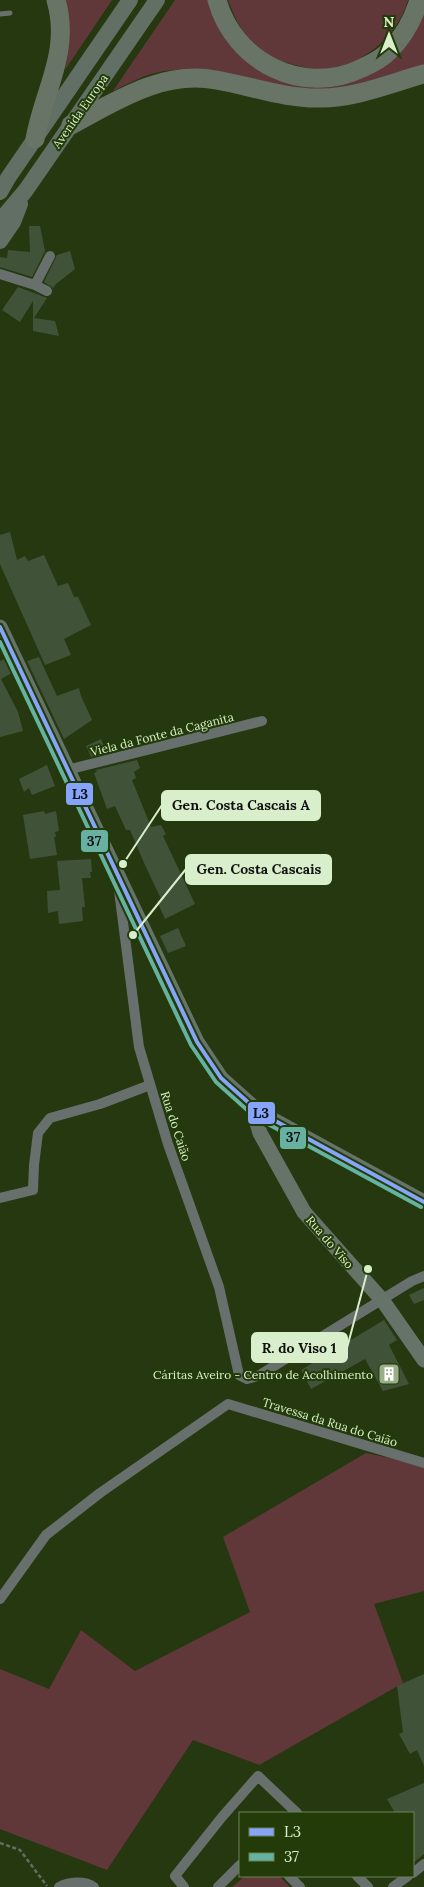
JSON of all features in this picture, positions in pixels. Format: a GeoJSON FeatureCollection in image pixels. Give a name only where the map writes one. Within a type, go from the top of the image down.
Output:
{"type":"FeatureCollection","features":[{"type":"Feature","properties":{"kind":"highway"},"geometry":{"type":"LineString","coordinates":[[34,139],[39,116],[53,77],[61,46],[61,19],[56,0]]}},
{"type":"Feature","properties":{"kind":"highway"},"geometry":{"type":"LineString","coordinates":[[217,0],[227,26],[251,55],[274,70],[317,79],[346,76],[387,54],[406,30],[419,0]]}},
{"type":"Feature","properties":{"kind":"highway"},"geometry":{"type":"LineString","coordinates":[[71,125],[144,87],[176,79],[209,78],[285,94],[334,98],[424,74]]}},
{"type":"Feature","properties":{"kind":"main road","name":"Avenida Europa"},"geometry":{"type":"LineString","coordinates":[[3,185],[130,0]]}},
{"type":"Feature","properties":{"kind":"main road","name":"Avenida Europa"},"geometry":{"type":"LineString","coordinates":[[0,221],[26,190],[158,0]]}},
{"type":"Feature","properties":{"kind":"main road"},"geometry":{"type":"LineString","coordinates":[[0,241],[13,222],[26,190]]}},
{"type":"Feature","properties":{"kind":"main road"},"geometry":{"type":"LineString","coordinates":[[0,627],[197,1042],[221,1078],[259,1112],[424,1202]]}},
{"type":"Feature","properties":{"kind":"main road","name":"Rua do Viso"},"geometry":{"type":"LineString","coordinates":[[259,1112],[257,1123],[260,1133],[297,1201],[313,1223],[383,1300],[424,1360]]}},
{"type":"Feature","properties":{"kind":"street"},"geometry":{"type":"LineString","coordinates":[[35,284],[50,256]]}},
{"type":"Feature","properties":{"kind":"street"},"geometry":{"type":"LineString","coordinates":[[0,274],[35,284],[47,291]]}},
{"type":"Feature","properties":{"kind":"street","name":"Viela da Fonte da Caganita"},"geometry":{"type":"LineString","coordinates":[[67,770],[262,721]]}},
{"type":"Feature","properties":{"kind":"street","name":"Rua do Caião"},"geometry":{"type":"LineString","coordinates":[[116,870],[138,1047],[168,1144],[219,1287],[239,1375],[247,1379],[258,1376],[383,1300]]}},
{"type":"Feature","properties":{"kind":"street"},"geometry":{"type":"LineString","coordinates":[[0,1198],[33,1190],[38,1133],[50,1118],[100,1104],[150,1085]]}},
{"type":"Feature","properties":{"kind":"street"},"geometry":{"type":"LineString","coordinates":[[383,1300],[412,1281],[424,1276]]}},
{"type":"Feature","properties":{"kind":"street","name":"Travessa da Rua do Caião"},"geometry":{"type":"LineString","coordinates":[[0,1599],[46,1535],[100,1493],[228,1404],[424,1464]]}},
{"type":"Feature","properties":{"kind":"street"},"geometry":{"type":"LineString","coordinates":[[184,1887],[175,1876],[222,1817],[258,1776],[296,1812]]}},
{"type":"Feature","properties":{"kind":"street"},"geometry":{"type":"LineString","coordinates":[[414,1872],[424,1864]]}},
{"type":"Feature","properties":{"kind":"street"},"geometry":{"type":"LineString","coordinates":[[218,1887],[239,1866]]}},
{"type":"Feature","properties":{"kind":"street"},"geometry":{"type":"LineString","coordinates":[[290,1877],[300,1887]]}},
{"type":"Feature","properties":{"kind":"street"},"geometry":{"type":"LineString","coordinates":[[358,1877],[368,1887]]}},
{"type":"Feature","properties":{"kind":"street"},"geometry":{"type":"LineString","coordinates":[[393,1887],[407,1877]]}},
{"type":"Feature","properties":{"kind":"street"},"geometry":{"type":"LineString","coordinates":[[59,1887],[66,1883],[89,1884],[94,1887]]}},
{"type":"Feature","properties":{"kind":"lane"},"geometry":{"type":"LineString","coordinates":[[0,14],[10,13]]}},
{"type":"Feature","properties":{"kind":"path"},"geometry":{"type":"LineString","coordinates":[[0,1843],[20,1850],[48,1887]]}},
{"type":"Feature","properties":{"kind":"shaded area"},"geometry":{"type":"Polygon","coordinates":[[[64,0],[112,0],[65,70],[70,26],[64,0]]]}},
{"type":"Feature","properties":{"kind":"shaded area"},"geometry":{"type":"Polygon","coordinates":[[[175,0],[210,0],[255,66],[362,75],[424,4],[424,65],[358,85],[320,91],[299,89],[217,72],[176,70],[150,74],[113,91],[175,0]]]}},
{"type":"Feature","properties":{"kind":"shaded area"},"geometry":{"type":"Polygon","coordinates":[[[228,0],[408,0],[397,24],[380,44],[358,59],[346,64],[333,68],[316,69],[283,62],[252,43],[241,28],[228,0]]]}},
{"type":"Feature","properties":{"kind":"shaded area"},"geometry":{"type":"Polygon","coordinates":[[[366,1453],[424,1465],[424,1591],[374,1604],[403,1683],[259,1765],[193,1740],[107,1870],[0,1829],[0,1669],[49,1689],[81,1630],[135,1671],[250,1612],[223,1537],[366,1453]]]}},
{"type":"Feature","properties":{"kind":"shaded area"},"geometry":{"type":"Polygon","coordinates":[[[244,1877],[280,1877],[290,1887],[232,1887],[244,1877]]]}},
{"type":"Feature","properties":{"kind":"building"},"geometry":{"type":"Polygon","coordinates":[[[29,226],[40,226],[45,251],[32,277],[0,267],[0,257],[7,258],[8,250],[30,252],[29,226]]]}},
{"type":"Feature","properties":{"kind":"building"},"geometry":{"type":"Polygon","coordinates":[[[70,251],[75,269],[53,288],[44,282],[57,255],[70,251]]]}},
{"type":"Feature","properties":{"kind":"building"},"geometry":{"type":"Polygon","coordinates":[[[18,287],[47,298],[34,318],[55,321],[59,336],[33,331],[33,301],[20,322],[2,310],[18,287]]]}},
{"type":"Feature","properties":{"kind":"building"},"geometry":{"type":"Polygon","coordinates":[[[10,532],[17,560],[25,556],[28,561],[44,555],[58,586],[68,583],[74,597],[78,597],[91,625],[64,639],[71,655],[45,665],[0,564],[0,535],[10,532]]]}},
{"type":"Feature","properties":{"kind":"building"},"geometry":{"type":"Polygon","coordinates":[[[39,657],[57,696],[79,688],[92,720],[64,739],[27,661],[39,657]]]}},
{"type":"Feature","properties":{"kind":"building"},"geometry":{"type":"Polygon","coordinates":[[[5,659],[12,673],[1,679],[18,712],[23,731],[0,737],[0,661],[5,659]]]}},
{"type":"Feature","properties":{"kind":"building"},"geometry":{"type":"Polygon","coordinates":[[[101,739],[107,753],[91,757],[86,746],[101,739]]]}},
{"type":"Feature","properties":{"kind":"building"},"geometry":{"type":"Polygon","coordinates":[[[137,760],[140,768],[134,772],[136,778],[132,780],[151,827],[161,825],[166,834],[163,836],[195,904],[165,919],[157,901],[161,899],[130,830],[126,830],[115,806],[107,809],[94,773],[97,772],[96,770],[137,760]]]}},
{"type":"Feature","properties":{"kind":"building"},"geometry":{"type":"Polygon","coordinates":[[[47,765],[55,786],[32,795],[29,788],[24,792],[19,779],[47,765]]]}},
{"type":"Feature","properties":{"kind":"building"},"geometry":{"type":"Polygon","coordinates":[[[44,811],[45,814],[56,811],[59,831],[55,832],[56,837],[54,837],[57,855],[30,859],[23,815],[44,811]]]}},
{"type":"Feature","properties":{"kind":"building"},"geometry":{"type":"Polygon","coordinates":[[[91,859],[91,878],[82,878],[85,907],[82,907],[83,921],[59,924],[58,911],[48,913],[47,891],[60,890],[57,861],[91,859]]]}},
{"type":"Feature","properties":{"kind":"building"},"geometry":{"type":"Polygon","coordinates":[[[178,928],[186,946],[168,953],[160,936],[178,928]]]}},
{"type":"Feature","properties":{"kind":"building"},"geometry":{"type":"Polygon","coordinates":[[[424,1288],[424,1300],[414,1304],[409,1295],[424,1288]]]}},
{"type":"Feature","properties":{"kind":"building"},"geometry":{"type":"Polygon","coordinates":[[[384,1320],[397,1340],[389,1345],[409,1384],[383,1391],[365,1359],[311,1389],[301,1370],[384,1320]]]}},
{"type":"Feature","properties":{"kind":"building"},"geometry":{"type":"Polygon","coordinates":[[[424,1674],[424,1766],[417,1750],[410,1754],[399,1734],[403,1732],[397,1686],[424,1674]]]}},
{"type":"Feature","properties":{"kind":"building"},"geometry":{"type":"Polygon","coordinates":[[[424,1783],[424,1854],[414,1862],[414,1812],[394,1812],[387,1799],[424,1783]]]}},
{"type":"Feature","properties":{"kind":"transit line","name":"L3"},"geometry":{"type":"LineString","coordinates":[[0,627],[197,1042],[221,1078],[259,1112],[424,1202]]}},
{"type":"Feature","properties":{"kind":"transit line","name":"37"},"geometry":{"type":"LineString","coordinates":[[0,642],[191,1045],[216,1082],[255,1117],[421,1207]]}},
{"type":"Feature","properties":{"kind":"place","name":"Gen. Costa Cascais A"},"geometry":{"type":"Point","coordinates":[123,864]}},
{"type":"Feature","properties":{"kind":"place","name":"Gen. Costa Cascais"},"geometry":{"type":"Point","coordinates":[133,935]}},
{"type":"Feature","properties":{"kind":"place","name":"R. do Viso 1"},"geometry":{"type":"Point","coordinates":[368,1269]}},
{"type":"Feature","properties":{"kind":"place","name":"Cáritas Aveiro - Centro de Acolhimento"},"geometry":{"type":"Point","coordinates":[389,1374]}}]}
